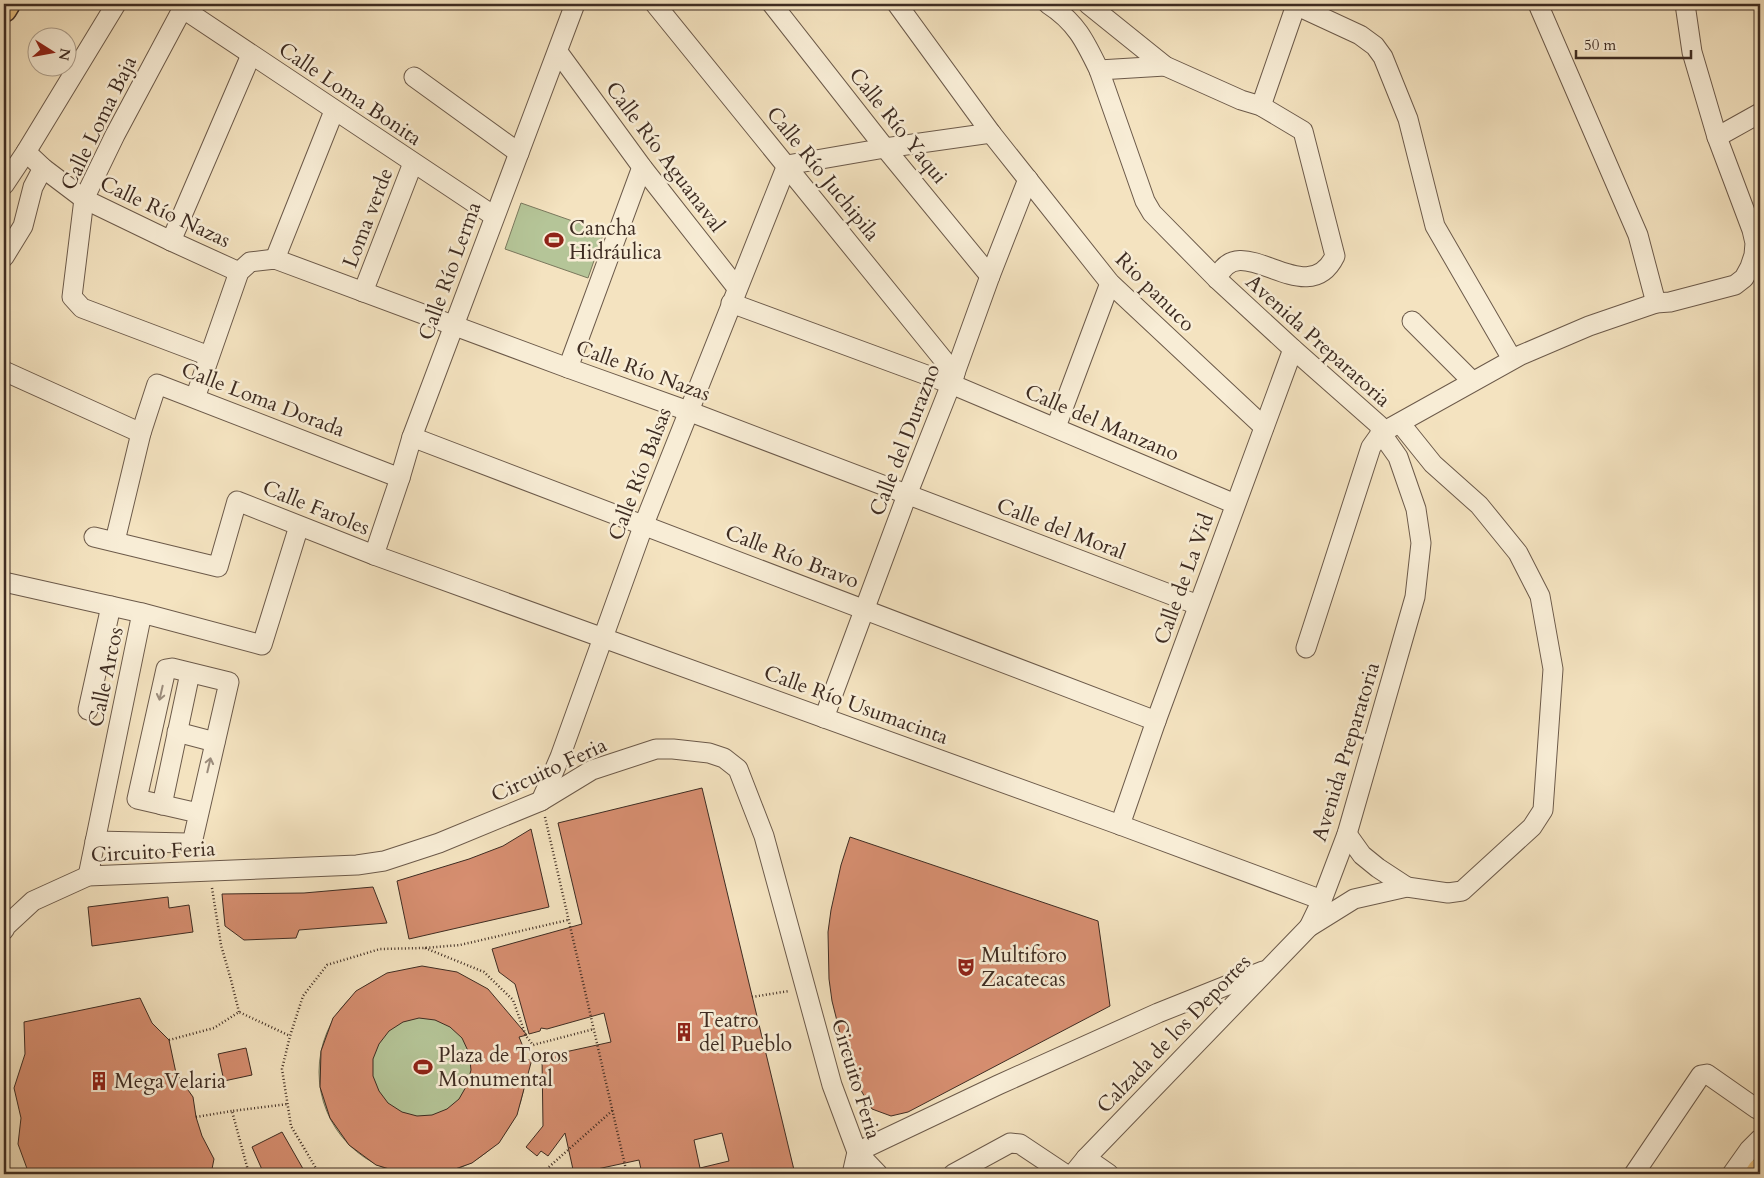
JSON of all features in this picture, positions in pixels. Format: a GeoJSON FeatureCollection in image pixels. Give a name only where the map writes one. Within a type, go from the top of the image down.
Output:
{"type":"FeatureCollection","features":[{"type":"Feature","properties":{"kind":"main road"},"geometry":{"type":"LineString","coordinates":[[4,9],[7,4]]}},
{"type":"Feature","properties":{"kind":"street"},"geometry":{"type":"LineString","coordinates":[[4,185],[116,4]]}},
{"type":"Feature","properties":{"kind":"street","name":"Calle Río Lerma"},"geometry":{"type":"LineString","coordinates":[[374,555],[412,437],[575,4]]}},
{"type":"Feature","properties":{"kind":"street","name":"Calle Río Juchipila"},"geometry":{"type":"LineString","coordinates":[[655,4],[787,165],[953,378]]}},
{"type":"Feature","properties":{"kind":"street","name":"Calle Río Yaqui"},"geometry":{"type":"LineString","coordinates":[[772,4],[990,276]]}},
{"type":"Feature","properties":{"kind":"street","name":"Rio panuco"},"geometry":{"type":"LineString","coordinates":[[897,4],[991,133],[1110,283],[1264,426]]}},
{"type":"Feature","properties":{"kind":"street","name":"Avenida Preparatoria"},"geometry":{"type":"LineString","coordinates":[[1048,4],[1071,22],[1080,33],[1099,70],[1145,201],[1152,213],[1217,280],[1379,425],[1382,433],[1398,457],[1416,509],[1420,543],[1415,598],[1347,834],[1322,900],[1309,927]]}},
{"type":"Feature","properties":{"kind":"street"},"geometry":{"type":"LineString","coordinates":[[1088,4],[1165,66],[1241,100],[1261,106],[1303,131],[1335,256],[1330,266],[1314,276],[1300,277],[1244,259],[1230,262],[1220,273],[1217,280]]}},
{"type":"Feature","properties":{"kind":"street"},"geometry":{"type":"LineString","coordinates":[[1261,106],[1295,4],[1360,35],[1374,46],[1383,57],[1408,120],[1435,226],[1512,359]]}},
{"type":"Feature","properties":{"kind":"street"},"geometry":{"type":"LineString","coordinates":[[1538,4],[1638,234],[1656,303]]}},
{"type":"Feature","properties":{"kind":"street"},"geometry":{"type":"LineString","coordinates":[[1306,648],[1371,447],[1382,433],[1512,359],[1590,326],[1656,303],[1670,302],[1735,285],[1744,278],[1754,255],[1755,243],[1752,230],[1717,137],[1692,52],[1685,4]]}},
{"type":"Feature","properties":{"kind":"street","name":"Calle Loma Bonita"},"geometry":{"type":"LineString","coordinates":[[184,6],[251,55],[494,216]]}},
{"type":"Feature","properties":{"kind":"street","name":"Calle Loma Baja"},"geometry":{"type":"LineString","coordinates":[[184,6],[84,199],[72,297],[82,308],[210,356]]}},
{"type":"Feature","properties":{"kind":"street","name":"Calle Río Aguanaval"},"geometry":{"type":"LineString","coordinates":[[558,52],[734,296]]}},
{"type":"Feature","properties":{"kind":"street"},"geometry":{"type":"LineString","coordinates":[[171,242],[251,55]]}},
{"type":"Feature","properties":{"kind":"street"},"geometry":{"type":"LineString","coordinates":[[1099,70],[1165,66]]}},
{"type":"Feature","properties":{"kind":"street"},"geometry":{"type":"LineString","coordinates":[[414,77],[519,153]]}},
{"type":"Feature","properties":{"kind":"street"},"geometry":{"type":"LineString","coordinates":[[275,259],[334,111]]}},
{"type":"Feature","properties":{"kind":"street"},"geometry":{"type":"LineString","coordinates":[[1717,137],[1760,113]]}},
{"type":"Feature","properties":{"kind":"street"},"geometry":{"type":"LineString","coordinates":[[787,165],[991,133]]}},
{"type":"Feature","properties":{"kind":"street","name":"Calle Río Nazas"},"geometry":{"type":"LineString","coordinates":[[26,152],[43,168],[84,199],[171,242],[239,272]]}},
{"type":"Feature","properties":{"kind":"street","name":"Loma verde"},"geometry":{"type":"LineString","coordinates":[[239,272],[250,262],[275,259],[363,292],[413,163]]}},
{"type":"Feature","properties":{"kind":"street","name":"Calle Río Balsas"},"geometry":{"type":"LineString","coordinates":[[541,801],[560,757],[644,524],[787,165]]}},
{"type":"Feature","properties":{"kind":"street"},"geometry":{"type":"LineString","coordinates":[[568,368],[642,167]]}},
{"type":"Feature","properties":{"kind":"street"},"geometry":{"type":"LineString","coordinates":[[4,257],[23,226],[33,187],[43,168]]}},
{"type":"Feature","properties":{"kind":"street","name":"Calle del Durazno"},"geometry":{"type":"LineString","coordinates":[[824,718],[1028,179]]}},
{"type":"Feature","properties":{"kind":"street"},"geometry":{"type":"LineString","coordinates":[[195,398],[239,272]]}},
{"type":"Feature","properties":{"kind":"street"},"geometry":{"type":"LineString","coordinates":[[1056,427],[1110,283]]}},
{"type":"Feature","properties":{"kind":"street","name":"Calle Río Nazas"},"geometry":{"type":"LineString","coordinates":[[363,292],[688,411],[907,495]]}},
{"type":"Feature","properties":{"kind":"street"},"geometry":{"type":"LineString","coordinates":[[734,296],[953,378]]}},
{"type":"Feature","properties":{"kind":"street"},"geometry":{"type":"LineString","coordinates":[[1412,321],[1472,381]]}},
{"type":"Feature","properties":{"kind":"street","name":"Calle de La Vid"},"geometry":{"type":"LineString","coordinates":[[1120,824],[1198,605],[1293,349]]}},
{"type":"Feature","properties":{"kind":"street"},"geometry":{"type":"LineString","coordinates":[[4,372],[141,433],[114,541]]}},
{"type":"Feature","properties":{"kind":"street","name":"Calle del Manzano"},"geometry":{"type":"LineString","coordinates":[[953,378],[1056,427],[1236,504]]}},
{"type":"Feature","properties":{"kind":"street","name":"Calle Loma Dorada"},"geometry":{"type":"LineString","coordinates":[[141,433],[157,384],[400,478]]}},
{"type":"Feature","properties":{"kind":"street","name":"Avenida Preparatoria"},"geometry":{"type":"LineString","coordinates":[[1309,927],[1354,899],[1407,887],[1448,893],[1462,891],[1532,827],[1543,810],[1553,669],[1540,596],[1518,553],[1479,505],[1433,464],[1400,423]]}},
{"type":"Feature","properties":{"kind":"street","name":"Calle Río Bravo"},"geometry":{"type":"LineString","coordinates":[[412,437],[1156,721]]}},
{"type":"Feature","properties":{"kind":"street","name":"Calle del Moral"},"geometry":{"type":"LineString","coordinates":[[907,495],[1198,605]]}},
{"type":"Feature","properties":{"kind":"street","name":"Calle Faroles"},"geometry":{"type":"LineString","coordinates":[[94,537],[218,567],[237,501],[374,555]]}},
{"type":"Feature","properties":{"kind":"street","name":"Calle Arcos"},"geometry":{"type":"LineString","coordinates":[[88,876],[142,613],[262,645],[299,526]]}},
{"type":"Feature","properties":{"kind":"street","name":"Calle Río Usumacinta"},"geometry":{"type":"LineString","coordinates":[[374,555],[1120,824],[1322,900]]}},
{"type":"Feature","properties":{"kind":"street"},"geometry":{"type":"LineString","coordinates":[[4,582],[142,613]]}},
{"type":"Feature","properties":{"kind":"street"},"geometry":{"type":"LineString","coordinates":[[88,710],[110,606]]}},
{"type":"Feature","properties":{"kind":"street"},"geometry":{"type":"LineString","coordinates":[[95,841],[188,843],[193,839],[229,682],[172,668],[166,670],[137,799],[198,813]]}},
{"type":"Feature","properties":{"kind":"street"},"geometry":{"type":"LineString","coordinates":[[162,805],[190,673]]}},
{"type":"Feature","properties":{"kind":"street"},"geometry":{"type":"LineString","coordinates":[[177,732],[214,742]]}},
{"type":"Feature","properties":{"kind":"street","name":"Circuito Feria"},"geometry":{"type":"LineString","coordinates":[[4,930],[32,901],[88,876],[357,866],[384,861],[439,843],[541,801],[592,770],[656,749],[709,753],[724,758],[738,769],[764,836],[832,1085],[857,1152],[852,1174]]}},
{"type":"Feature","properties":{"kind":"street"},"geometry":{"type":"LineString","coordinates":[[1347,834],[1362,855],[1407,887]]}},
{"type":"Feature","properties":{"kind":"street","name":"Calzada de los Deportes"},"geometry":{"type":"LineString","coordinates":[[1072,1174],[1309,927]]}},
{"type":"Feature","properties":{"kind":"street"},"geometry":{"type":"LineString","coordinates":[[878,1174],[857,1152],[998,1085],[1158,1013],[1269,968]]}},
{"type":"Feature","properties":{"kind":"street"},"geometry":{"type":"LineString","coordinates":[[1634,1174],[1701,1075],[1707,1074],[1757,1109]]}},
{"type":"Feature","properties":{"kind":"street"},"geometry":{"type":"LineString","coordinates":[[1732,1174],[1749,1150],[1760,1139]]}},
{"type":"Feature","properties":{"kind":"street"},"geometry":{"type":"LineString","coordinates":[[953,1174],[1010,1143],[1020,1144],[1065,1174]]}},
{"type":"Feature","properties":{"kind":"street"},"geometry":{"type":"LineString","coordinates":[[1086,1158],[1109,1174]]}},
{"type":"Feature","properties":{"kind":"path"},"geometry":{"type":"LineString","coordinates":[[541,801],[627,1174]]}},
{"type":"Feature","properties":{"kind":"path"},"geometry":{"type":"LineString","coordinates":[[210,872],[221,945],[239,1012]]}},
{"type":"Feature","properties":{"kind":"path"},"geometry":{"type":"LineString","coordinates":[[323,1174],[317,1170],[291,1126],[282,1069],[303,996],[326,965],[380,949],[460,945],[568,920]]}},
{"type":"Feature","properties":{"kind":"path"},"geometry":{"type":"LineString","coordinates":[[424,948],[484,972],[513,1000],[526,1036],[533,1045],[594,1029]]}},
{"type":"Feature","properties":{"kind":"path"},"geometry":{"type":"LineString","coordinates":[[752,997],[806,988]]}},
{"type":"Feature","properties":{"kind":"path"},"geometry":{"type":"LineString","coordinates":[[239,1012],[290,1036]]}},
{"type":"Feature","properties":{"kind":"path"},"geometry":{"type":"LineString","coordinates":[[169,1040],[214,1028],[239,1012]]}},
{"type":"Feature","properties":{"kind":"path"},"geometry":{"type":"LineString","coordinates":[[196,1117],[288,1104]]}},
{"type":"Feature","properties":{"kind":"path"},"geometry":{"type":"LineString","coordinates":[[541,1174],[612,1110]]}},
{"type":"Feature","properties":{"kind":"path"},"geometry":{"type":"LineString","coordinates":[[232,1111],[249,1174]]}},
{"type":"Feature","properties":{"kind":"path"},"geometry":{"type":"LineString","coordinates":[[603,1174],[626,1169]]}},
{"type":"Feature","properties":{"kind":"path"},"geometry":{"type":"LineString","coordinates":[[20,1174],[28,1172]]}},
{"type":"Feature","properties":{"kind":"green space","name":"Cancha Hidráulica"},"geometry":{"type":"Polygon","coordinates":[[[521,203],[604,232],[588,278],[505,249],[521,203]]]}},
{"type":"Feature","properties":{"kind":"green space","name":"Plaza de Toros Monumental"},"geometry":{"type":"Polygon","coordinates":[[[412,969],[432,969],[452,973],[471,981],[495,999],[513,1023],[521,1042],[525,1072],[521,1102],[513,1121],[495,1145],[471,1163],[452,1171],[432,1175],[412,1175],[392,1171],[373,1163],[357,1152],[342,1137],[331,1121],[323,1102],[319,1082],[319,1062],[323,1042],[331,1023],[342,1007],[357,992],[373,981],[392,973],[412,969]]]}},
{"type":"Feature","properties":{"kind":"building"},"geometry":{"type":"Polygon","coordinates":[[[702,788],[795,1174],[642,1174],[639,1160],[574,1174],[565,1133],[548,1156],[541,1151],[537,1156],[526,1147],[543,1126],[542,1057],[611,1042],[604,1013],[547,1029],[541,1028],[540,1031],[529,1034],[515,984],[499,972],[492,949],[582,924],[558,823],[702,788]],[[722,1133],[694,1140],[700,1168],[729,1161],[722,1133]]]}},
{"type":"Feature","properties":{"kind":"building"},"geometry":{"type":"Polygon","coordinates":[[[531,829],[549,907],[409,939],[397,881],[469,859],[503,846],[531,829]]]}},
{"type":"Feature","properties":{"kind":"building","name":"Multiforo Zacatecas"},"geometry":{"type":"Polygon","coordinates":[[[850,837],[1098,921],[1110,1006],[908,1112],[891,1116],[872,1109],[859,1087],[843,1045],[832,1001],[829,979],[828,932],[831,910],[841,865],[850,837]]]}},
{"type":"Feature","properties":{"kind":"building"},"geometry":{"type":"Polygon","coordinates":[[[373,887],[387,923],[299,930],[296,938],[244,940],[225,926],[222,894],[304,893],[373,887]]]}},
{"type":"Feature","properties":{"kind":"building"},"geometry":{"type":"Polygon","coordinates":[[[168,897],[169,908],[189,905],[193,932],[92,946],[88,907],[168,897]]]}},
{"type":"Feature","properties":{"kind":"building","name":"Plaza de Toros Monumental"},"geometry":{"type":"Polygon","coordinates":[[[422,966],[457,972],[488,989],[527,1035],[519,1037],[524,1049],[525,1061],[532,1059],[517,1115],[499,1143],[472,1163],[441,1174],[406,1174],[376,1165],[349,1145],[330,1118],[320,1087],[321,1051],[333,1018],[356,991],[387,973],[422,966]],[[419,1018],[403,1022],[389,1031],[379,1044],[373,1059],[373,1076],[379,1091],[388,1103],[402,1112],[417,1116],[432,1115],[447,1109],[459,1099],[467,1085],[471,1070],[469,1053],[462,1038],[450,1027],[435,1020],[419,1018]]]}},
{"type":"Feature","properties":{"kind":"building","name":"MegaVelaria"},"geometry":{"type":"Polygon","coordinates":[[[140,998],[152,1023],[169,1040],[176,1073],[193,1097],[196,1117],[202,1136],[214,1159],[211,1174],[29,1174],[18,1144],[21,1118],[14,1088],[25,1054],[24,1022],[140,998]]]}},
{"type":"Feature","properties":{"kind":"building"},"geometry":{"type":"Polygon","coordinates":[[[246,1048],[252,1075],[224,1081],[218,1054],[246,1048]]]}},
{"type":"Feature","properties":{"kind":"building"},"geometry":{"type":"Polygon","coordinates":[[[282,1132],[306,1174],[264,1174],[252,1147],[282,1132]]]}},
{"type":"Feature","properties":{"kind":"place","name":"Cancha Hidráulica"},"geometry":{"type":"Point","coordinates":[554,240]}},
{"type":"Feature","properties":{"kind":"place","name":"Multiforo Zacatecas"},"geometry":{"type":"Point","coordinates":[966,967]}},
{"type":"Feature","properties":{"kind":"place","name":"Teatro del Pueblo"},"geometry":{"type":"Point","coordinates":[684,1032]}},
{"type":"Feature","properties":{"kind":"place","name":"Plaza de Toros Monumental"},"geometry":{"type":"Point","coordinates":[423,1067]}},
{"type":"Feature","properties":{"kind":"place","name":"MegaVelaria"},"geometry":{"type":"Point","coordinates":[99,1081]}}]}
